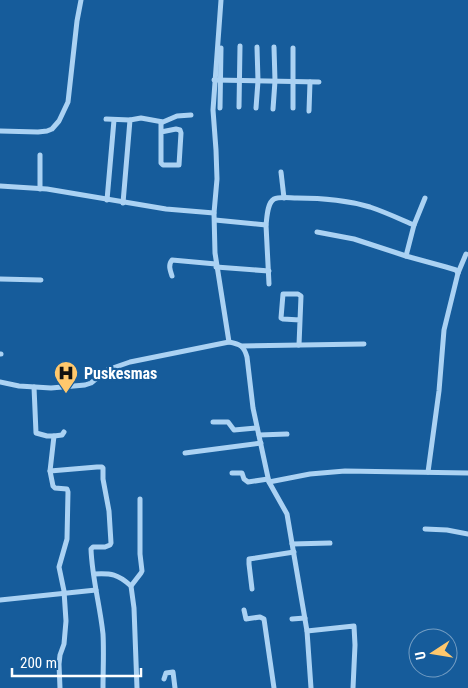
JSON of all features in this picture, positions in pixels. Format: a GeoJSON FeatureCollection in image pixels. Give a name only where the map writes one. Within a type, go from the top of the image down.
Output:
{"type":"FeatureCollection","features":[{"type":"Feature","properties":{"kind":"street"},"geometry":{"type":"LineString","coordinates":[[0,131],[47,131],[52,129],[59,121],[68,102],[81,0]]}},
{"type":"Feature","properties":{"kind":"street"},"geometry":{"type":"LineString","coordinates":[[221,0],[213,110],[217,179],[214,213],[214,253],[229,342]]}},
{"type":"Feature","properties":{"kind":"street"},"geometry":{"type":"LineString","coordinates":[[238,107],[240,46]]}},
{"type":"Feature","properties":{"kind":"street"},"geometry":{"type":"LineString","coordinates":[[256,108],[258,81],[257,47]]}},
{"type":"Feature","properties":{"kind":"street"},"geometry":{"type":"LineString","coordinates":[[273,109],[275,81],[274,47]]}},
{"type":"Feature","properties":{"kind":"street"},"geometry":{"type":"LineString","coordinates":[[220,108],[221,48]]}},
{"type":"Feature","properties":{"kind":"street"},"geometry":{"type":"LineString","coordinates":[[293,48],[293,108]]}},
{"type":"Feature","properties":{"kind":"street"},"geometry":{"type":"LineString","coordinates":[[214,80],[319,82]]}},
{"type":"Feature","properties":{"kind":"street"},"geometry":{"type":"LineString","coordinates":[[309,111],[310,82]]}},
{"type":"Feature","properties":{"kind":"street"},"geometry":{"type":"LineString","coordinates":[[106,119],[130,120],[141,118],[165,122],[177,116],[191,115]]}},
{"type":"Feature","properties":{"kind":"street"},"geometry":{"type":"LineString","coordinates":[[107,200],[114,120]]}},
{"type":"Feature","properties":{"kind":"street"},"geometry":{"type":"LineString","coordinates":[[123,203],[130,120]]}},
{"type":"Feature","properties":{"kind":"street"},"geometry":{"type":"LineString","coordinates":[[161,122],[161,132],[161,164],[179,165],[180,130],[161,132]]}},
{"type":"Feature","properties":{"kind":"street"},"geometry":{"type":"LineString","coordinates":[[40,155],[40,189]]}},
{"type":"Feature","properties":{"kind":"street"},"geometry":{"type":"LineString","coordinates":[[281,172],[284,198]]}},
{"type":"Feature","properties":{"kind":"street"},"geometry":{"type":"LineString","coordinates":[[0,186],[40,189],[174,210],[214,213]]}},
{"type":"Feature","properties":{"kind":"street"},"geometry":{"type":"LineString","coordinates":[[269,284],[266,225],[268,207],[273,199],[319,198],[353,203],[371,208],[414,226]]}},
{"type":"Feature","properties":{"kind":"street"},"geometry":{"type":"LineString","coordinates":[[406,256],[424,198]]}},
{"type":"Feature","properties":{"kind":"street"},"geometry":{"type":"LineString","coordinates":[[215,220],[266,225]]}},
{"type":"Feature","properties":{"kind":"street"},"geometry":{"type":"LineString","coordinates":[[317,232],[354,239],[456,270],[458,273]]}},
{"type":"Feature","properties":{"kind":"street"},"geometry":{"type":"LineString","coordinates":[[428,472],[439,391],[444,330],[458,273],[466,254]]}},
{"type":"Feature","properties":{"kind":"street"},"geometry":{"type":"LineString","coordinates":[[172,276],[170,264],[172,260],[269,271]]}},
{"type":"Feature","properties":{"kind":"street"},"geometry":{"type":"LineString","coordinates":[[0,279],[41,280]]}},
{"type":"Feature","properties":{"kind":"street"},"geometry":{"type":"LineString","coordinates":[[299,345],[300,320],[300,296],[299,294],[283,294],[281,318],[300,320]]}},
{"type":"Feature","properties":{"kind":"street"},"geometry":{"type":"LineString","coordinates":[[0,382],[19,386],[51,388],[85,386],[117,365],[229,342],[241,346],[364,344]]}},
{"type":"Feature","properties":{"kind":"street"},"geometry":{"type":"LineString","coordinates":[[241,346],[245,349],[248,357],[253,408],[268,480],[287,514],[308,630],[311,688]]}},
{"type":"Feature","properties":{"kind":"street"},"geometry":{"type":"LineString","coordinates":[[34,387],[36,433],[62,436],[64,432]]}},
{"type":"Feature","properties":{"kind":"street"},"geometry":{"type":"LineString","coordinates":[[213,422],[228,422],[234,430],[258,428]]}},
{"type":"Feature","properties":{"kind":"street"},"geometry":{"type":"LineString","coordinates":[[259,435],[287,434]]}},
{"type":"Feature","properties":{"kind":"street"},"geometry":{"type":"LineString","coordinates":[[54,436],[50,470],[54,487],[67,489],[68,492],[67,540],[59,567],[66,621],[64,644],[59,664],[60,688]]}},
{"type":"Feature","properties":{"kind":"street"},"geometry":{"type":"LineString","coordinates":[[185,453],[261,443]]}},
{"type":"Feature","properties":{"kind":"street"},"geometry":{"type":"LineString","coordinates":[[50,470],[103,468],[111,542],[110,545],[105,547],[93,547],[91,549],[104,647],[103,688]]}},
{"type":"Feature","properties":{"kind":"street"},"geometry":{"type":"LineString","coordinates":[[232,473],[242,473],[244,479],[248,482],[323,472],[360,471],[468,474]]}},
{"type":"Feature","properties":{"kind":"street"},"geometry":{"type":"LineString","coordinates":[[131,586],[142,571],[140,554],[140,499]]}},
{"type":"Feature","properties":{"kind":"street"},"geometry":{"type":"LineString","coordinates":[[425,529],[447,530],[468,534]]}},
{"type":"Feature","properties":{"kind":"street"},"geometry":{"type":"LineString","coordinates":[[292,544],[330,543]]}},
{"type":"Feature","properties":{"kind":"street"},"geometry":{"type":"LineString","coordinates":[[252,589],[250,559],[294,552]]}},
{"type":"Feature","properties":{"kind":"street"},"geometry":{"type":"LineString","coordinates":[[94,574],[116,575],[131,586],[138,688]]}},
{"type":"Feature","properties":{"kind":"street"},"geometry":{"type":"LineString","coordinates":[[0,600],[96,590]]}},
{"type":"Feature","properties":{"kind":"street"},"geometry":{"type":"LineString","coordinates":[[244,610],[246,619],[264,619],[274,688]]}},
{"type":"Feature","properties":{"kind":"street"},"geometry":{"type":"LineString","coordinates":[[292,619],[306,618]]}},
{"type":"Feature","properties":{"kind":"street"},"geometry":{"type":"LineString","coordinates":[[308,630],[354,626],[353,688]]}},
{"type":"Feature","properties":{"kind":"street"},"geometry":{"type":"LineString","coordinates":[[164,679],[166,673],[173,672],[175,688]]}},
{"type":"Feature","properties":{"kind":"place","name":"Puskesmas"},"geometry":{"type":"Point","coordinates":[66,394]}}]}
